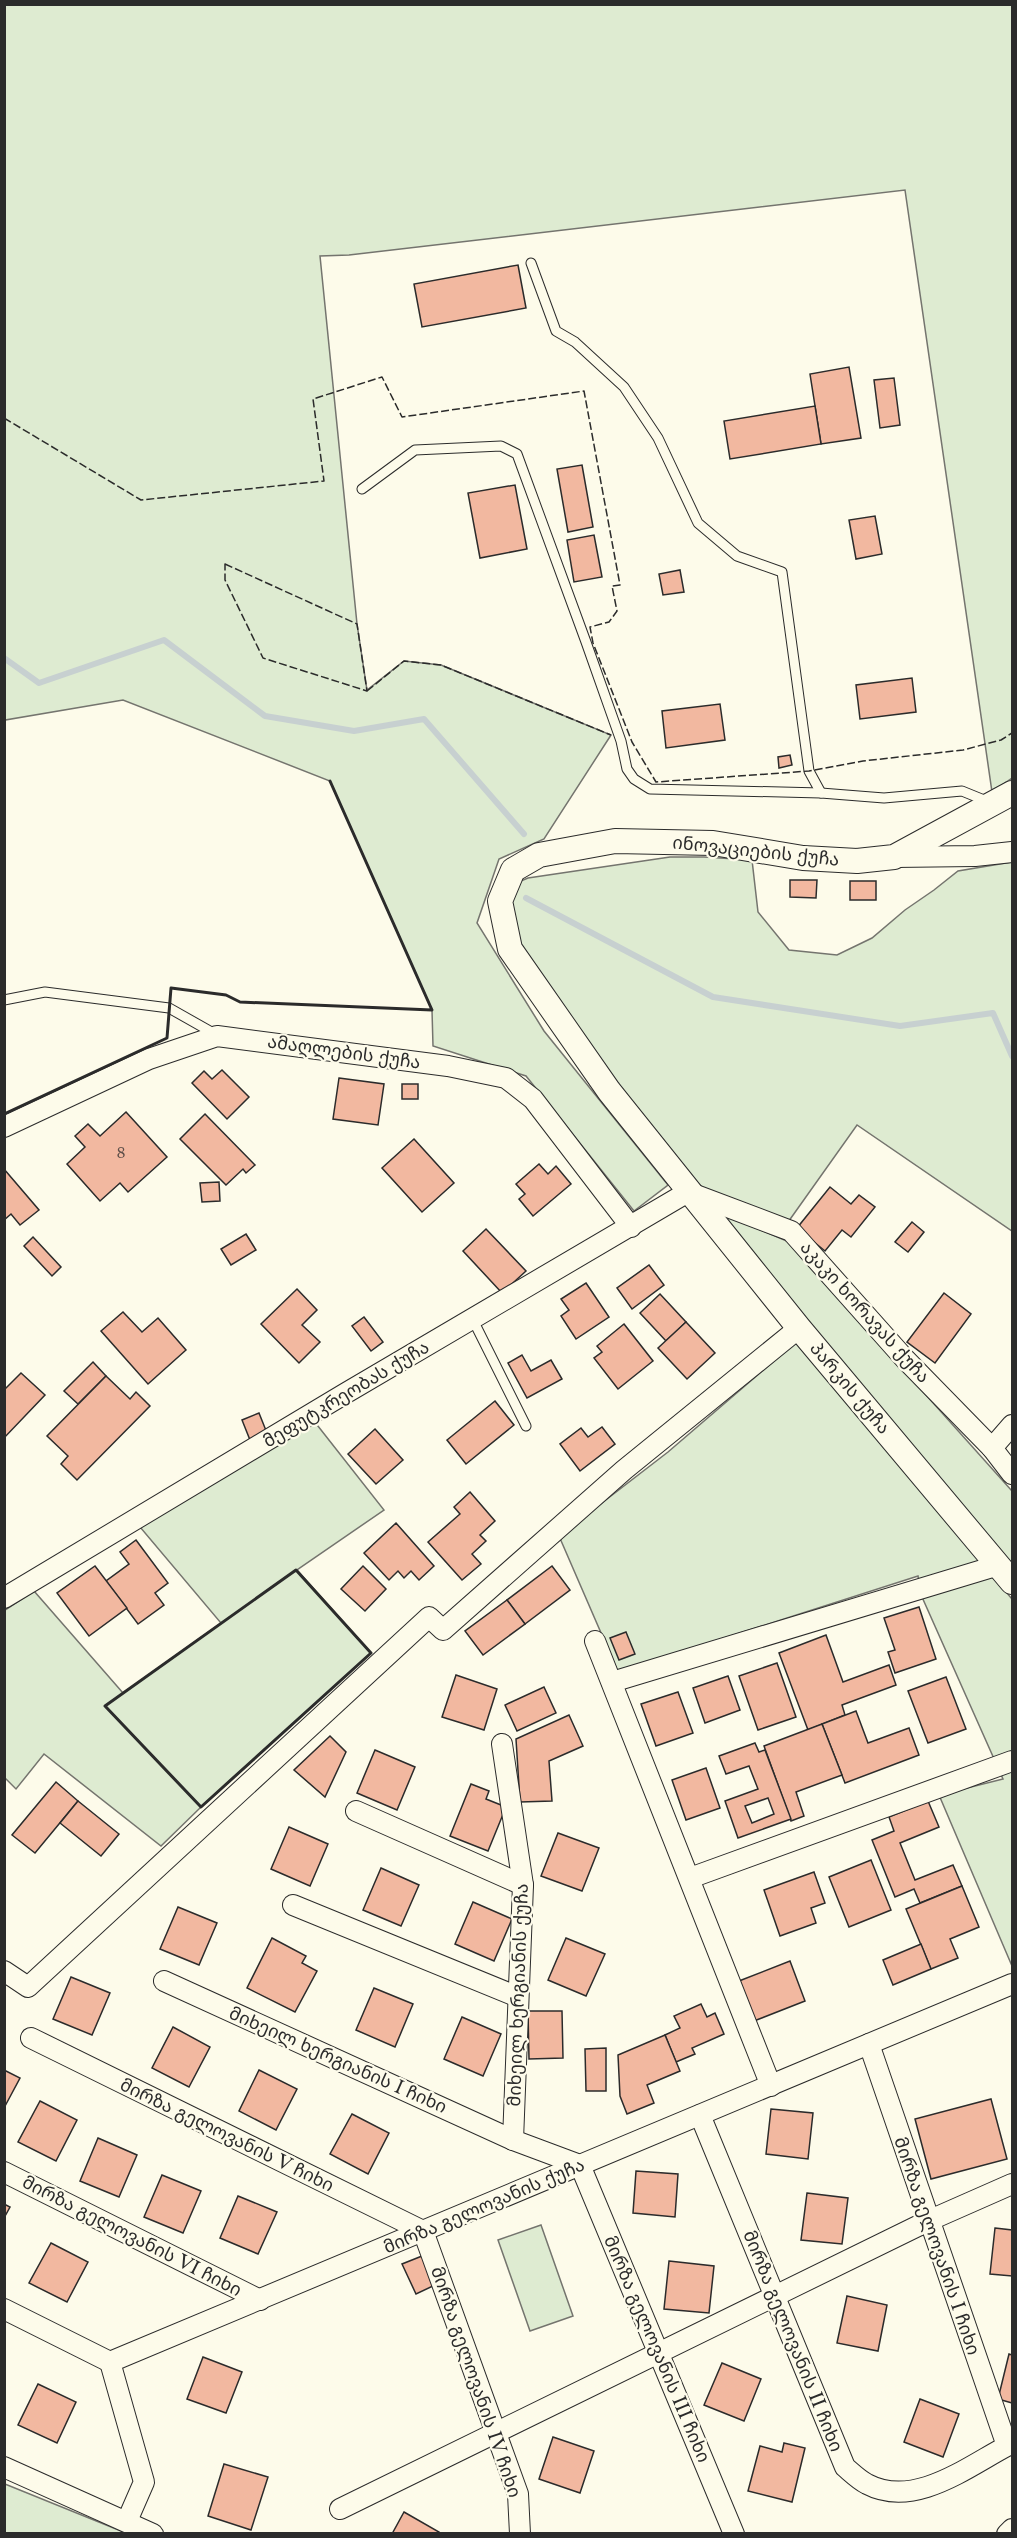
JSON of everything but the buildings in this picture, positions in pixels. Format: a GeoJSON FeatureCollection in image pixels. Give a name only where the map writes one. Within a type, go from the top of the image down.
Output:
{"type":"FeatureCollection","features":[{"type":"Feature","properties":{"kind":"street","name":"ინოვაციების ქუჩა"},"geometry":{"type":"LineString","coordinates":[[688,1192],[609,1090],[510,948],[500,901],[513,870],[539,855],[615,841],[713,843],[803,858],[857,861],[894,857],[1003,798]]}},
{"type":"Feature","properties":{"kind":"street"},"geometry":{"type":"LineString","coordinates":[[894,857],[975,856],[1012,852]]}},
{"type":"Feature","properties":{"kind":"street","name":"ამაღლების ქუჩა"},"geometry":{"type":"LineString","coordinates":[[4,1127],[149,1059],[217,1036],[448,1066],[506,1078],[533,1098],[631,1227]]}},
{"type":"Feature","properties":{"kind":"street","name":"მეფუტკრეობას ქუჩა"},"geometry":{"type":"LineString","coordinates":[[4,1599],[688,1192]]}},
{"type":"Feature","properties":{"kind":"street","name":"პარკის ქუჩა"},"geometry":{"type":"LineString","coordinates":[[688,1192],[1006,1574]]}},
{"type":"Feature","properties":{"kind":"street","name":"აკაკი ხორავას ქუჩა"},"geometry":{"type":"LineString","coordinates":[[688,1192],[791,1231],[905,1359],[992,1448],[1012,1474]]}},
{"type":"Feature","properties":{"kind":"street"},"geometry":{"type":"LineString","coordinates":[[4,1971],[28,1987],[429,1617],[443,1630],[624,1470],[799,1328]]}},
{"type":"Feature","properties":{"kind":"street"},"geometry":{"type":"LineString","coordinates":[[992,1448],[1012,1425]]}},
{"type":"Feature","properties":{"kind":"street"},"geometry":{"type":"LineString","coordinates":[[612,1682],[1006,1574]]}},
{"type":"Feature","properties":{"kind":"street"},"geometry":{"type":"LineString","coordinates":[[595,1641],[771,2086]]}},
{"type":"Feature","properties":{"kind":"street","name":"მიხეილ ხერგიანის ქუჩა"},"geometry":{"type":"LineString","coordinates":[[502,1744],[523,1885],[513,2140]]}},
{"type":"Feature","properties":{"kind":"street"},"geometry":{"type":"LineString","coordinates":[[690,1878],[1012,1761]]}},
{"type":"Feature","properties":{"kind":"street"},"geometry":{"type":"LineString","coordinates":[[356,1811],[523,1885]]}},
{"type":"Feature","properties":{"kind":"street"},"geometry":{"type":"LineString","coordinates":[[293,1905],[518,1998]]}},
{"type":"Feature","properties":{"kind":"street","name":"მიხეილ ხერგიანის I ჩიხი"},"geometry":{"type":"LineString","coordinates":[[164,1981],[513,2140]]}},
{"type":"Feature","properties":{"kind":"street","name":"მირზა გელოვანის ქუჩა"},"geometry":{"type":"LineString","coordinates":[[110,2362],[1012,1984]]}},
{"type":"Feature","properties":{"kind":"street","name":"მირზა გელოვანის V ჩიხი"},"geometry":{"type":"LineString","coordinates":[[31,2038],[423,2231]]}},
{"type":"Feature","properties":{"kind":"street","name":"მირზა გელოვანის I ჩიხი"},"geometry":{"type":"LineString","coordinates":[[869,2044],[1007,2446]]}},
{"type":"Feature","properties":{"kind":"street","name":"მირზა გელოვანის II ჩიხი"},"geometry":{"type":"LineString","coordinates":[[700,2115],[845,2467],[867,2484],[889,2492],[917,2490],[933,2485],[1007,2446]]}},
{"type":"Feature","properties":{"kind":"street"},"geometry":{"type":"LineString","coordinates":[[513,2140],[580,2165]]}},
{"type":"Feature","properties":{"kind":"street","name":"მირზა გელოვანის III ჩიხი"},"geometry":{"type":"LineString","coordinates":[[580,2165],[734,2534]]}},
{"type":"Feature","properties":{"kind":"street","name":"მირზა გელოვანის VI ჩიხი"},"geometry":{"type":"LineString","coordinates":[[4,2172],[260,2300]]}},
{"type":"Feature","properties":{"kind":"street"},"geometry":{"type":"LineString","coordinates":[[340,2509],[928,2221],[1012,2184]]}},
{"type":"Feature","properties":{"kind":"street","name":"მირზა გელოვანის IV ჩიხი"},"geometry":{"type":"LineString","coordinates":[[423,2231],[518,2494],[520,2534]]}},
{"type":"Feature","properties":{"kind":"street"},"geometry":{"type":"LineString","coordinates":[[4,2309],[110,2362],[144,2482],[127,2521]]}},
{"type":"Feature","properties":{"kind":"street"},"geometry":{"type":"LineString","coordinates":[[4,2467],[153,2534]]}},
{"type":"Feature","properties":{"kind":"street"},"geometry":{"type":"LineString","coordinates":[[1007,2534],[1012,2529]]}},
{"type":"Feature","properties":{"kind":"lane"},"geometry":{"type":"LineString","coordinates":[[531,262],[556,331],[575,342],[624,387],[658,438],[698,523],[737,556],[782,572],[809,771],[821,793]]}},
{"type":"Feature","properties":{"kind":"lane"},"geometry":{"type":"LineString","coordinates":[[362,489],[415,450],[501,446],[517,454],[621,741],[627,769],[634,779],[650,789],[821,793],[884,798],[962,791],[1003,798]]}},
{"type":"Feature","properties":{"kind":"lane"},"geometry":{"type":"LineString","coordinates":[[4,1000],[45,992],[169,1008],[217,1036]]}},
{"type":"Feature","properties":{"kind":"lane"},"geometry":{"type":"LineString","coordinates":[[473,1320],[526,1426]]}},
{"type":"Feature","properties":{"kind":"green space"},"geometry":{"type":"Polygon","coordinates":[[[5,5],[1012,5],[1012,778],[992,792],[905,190],[349,255],[320,256],[357,624],[367,690],[404,661],[441,665],[611,735],[544,839],[499,859],[477,923],[544,1031],[668,1185],[634,1211],[526,1076],[433,1046],[432,1010],[330,781],[123,700],[5,720],[5,5]]]}},
{"type":"Feature","properties":{"kind":"green space"},"geometry":{"type":"Polygon","coordinates":[[[670,857],[752,860],[758,912],[789,950],[837,955],[872,938],[905,910],[958,871],[1012,862],[1012,1231],[857,1125],[786,1225],[692,1184],[516,946],[509,905],[516,883],[528,878],[670,857]]]}},
{"type":"Feature","properties":{"kind":"green space"},"geometry":{"type":"Polygon","coordinates":[[[707,1207],[789,1242],[1012,1491],[1012,1570],[707,1207]]]}},
{"type":"Feature","properties":{"kind":"green space"},"geometry":{"type":"Polygon","coordinates":[[[796,1342],[1012,1599],[1012,1966],[939,1795],[1003,1779],[922,1597],[918,1576],[618,1672],[559,1536],[668,1452],[796,1342]]]}},
{"type":"Feature","properties":{"kind":"green space"},"geometry":{"type":"Polygon","coordinates":[[[314,1421],[384,1510],[297,1570],[371,1653],[161,1846],[44,1754],[16,1789],[5,1778],[5,1610],[34,1591],[123,1693],[221,1623],[140,1527],[314,1421]]]}},
{"type":"Feature","properties":{"kind":"green space"},"geometry":{"type":"Polygon","coordinates":[[[541,2225],[573,2316],[530,2331],[498,2240],[541,2225]]]}},
{"type":"Feature","properties":{"kind":"green space"},"geometry":{"type":"Polygon","coordinates":[[[5,2484],[126,2533],[5,2533],[5,2484]]]}},
{"type":"Feature","properties":{"kind":"waterway"},"geometry":{"type":"LineString","coordinates":[[4,658],[39,683],[164,640],[265,716],[354,731],[424,719],[524,834]]}},
{"type":"Feature","properties":{"kind":"waterway"},"geometry":{"type":"LineString","coordinates":[[526,898],[713,997],[900,1026],[993,1013],[1012,1056]]}},
{"type":"Feature","properties":{"kind":"fence"},"geometry":{"type":"LineString","coordinates":[[4,418],[141,500],[324,481],[313,399],[382,377],[402,417],[584,391],[620,585],[612,586],[617,611],[609,622],[590,627],[593,643],[632,742],[656,782],[809,771],[863,761],[963,750],[1001,740],[1012,733]]}},
{"type":"Feature","properties":{"kind":"fence"},"geometry":{"type":"LineString","coordinates":[[225,564],[357,624],[367,691],[263,658],[225,580],[225,564]]}},
{"type":"Feature","properties":{"kind":"fence"},"geometry":{"type":"LineString","coordinates":[[367,691],[404,661],[441,665],[611,735]]}},
{"type":"Feature","properties":{"kind":"wall"},"geometry":{"type":"LineString","coordinates":[[4,1114],[167,1038],[171,988],[226,995],[240,1002],[432,1010],[330,781]]}},
{"type":"Feature","properties":{"kind":"wall"},"geometry":{"type":"LineString","coordinates":[[296,1570],[371,1653],[201,1807],[105,1706],[296,1570]]}}]}
